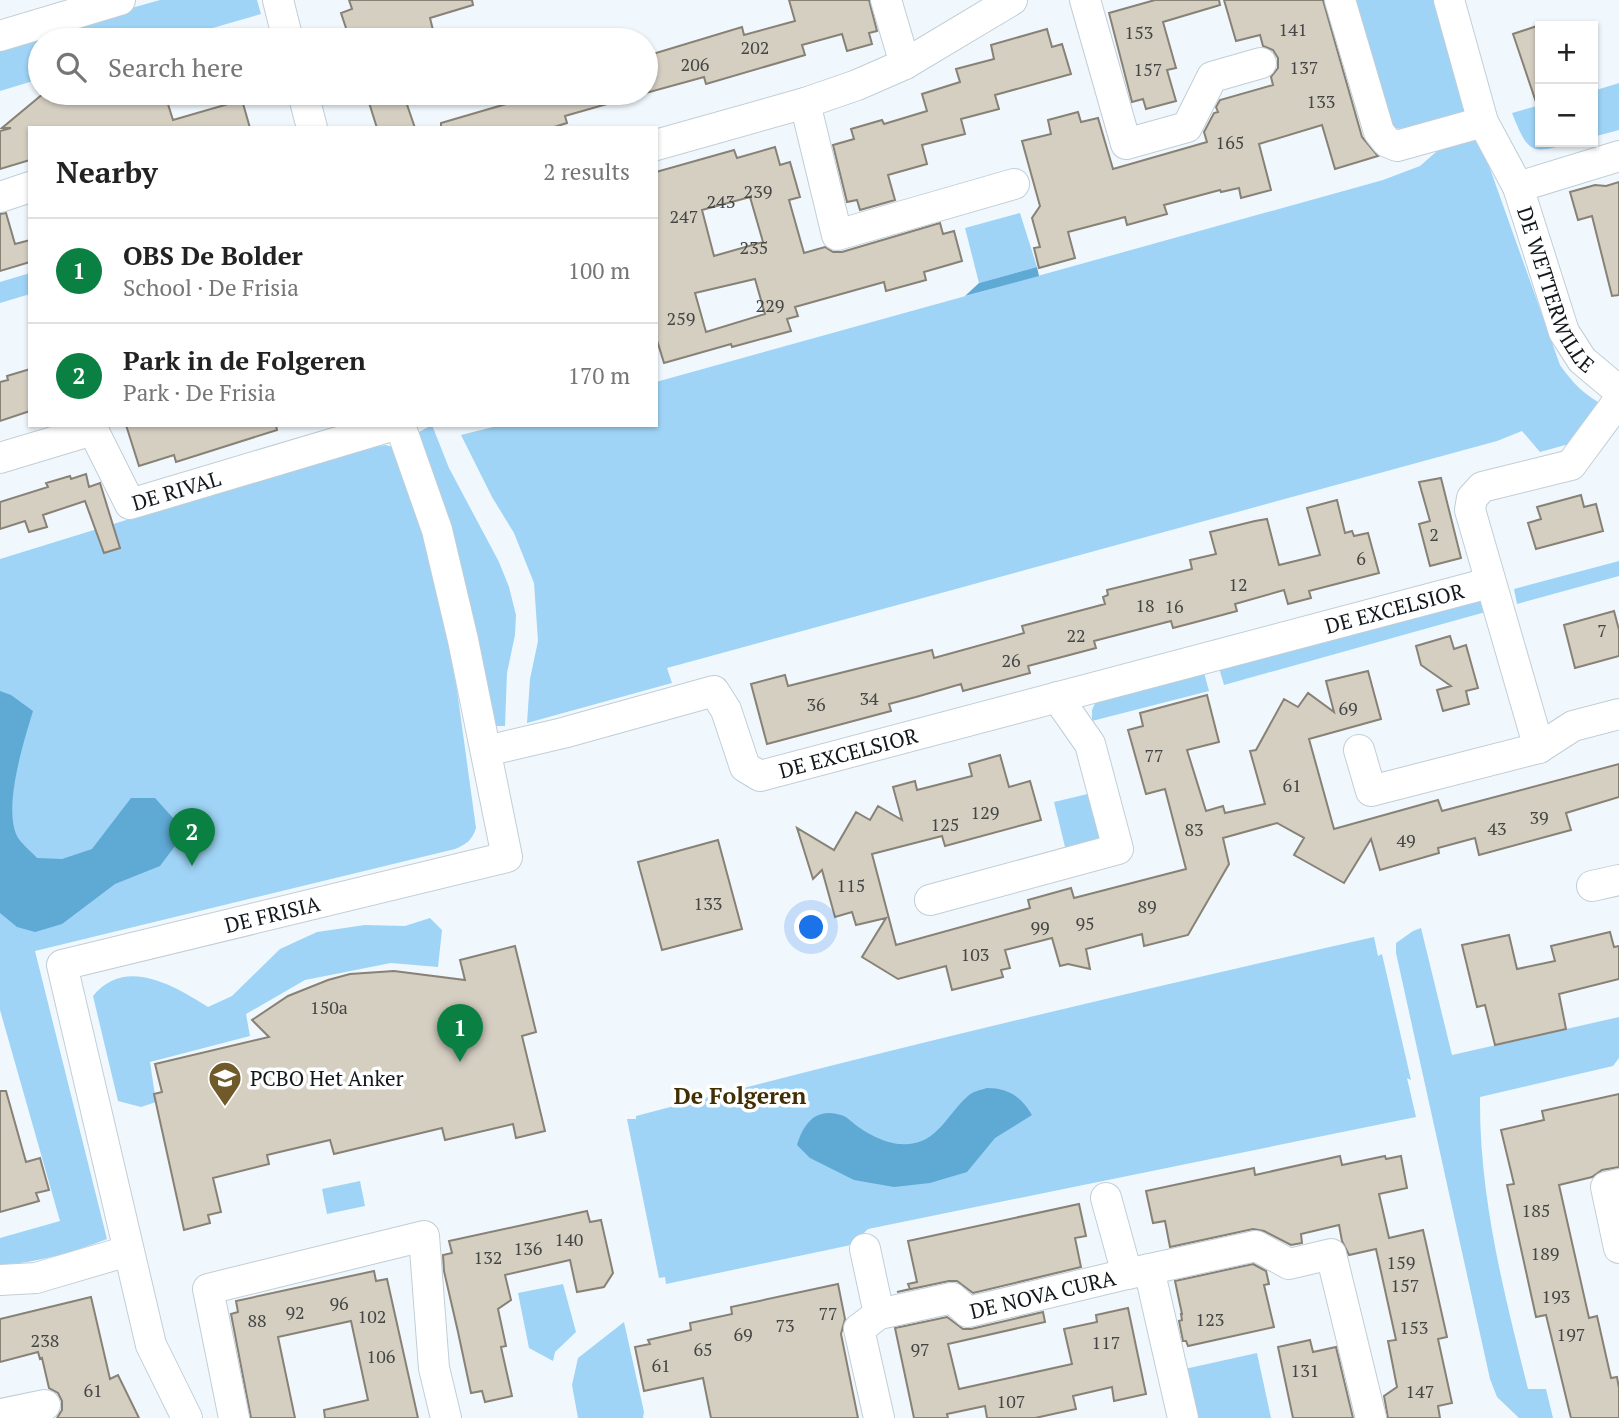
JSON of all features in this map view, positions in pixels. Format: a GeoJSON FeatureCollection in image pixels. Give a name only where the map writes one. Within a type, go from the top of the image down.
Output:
{"type":"FeatureCollection","features":[{"type":"Feature","properties":{"kind":"street"},"geometry":{"type":"LineString","coordinates":[[0,36],[120,0]]}},
{"type":"Feature","properties":{"kind":"street"},"geometry":{"type":"LineString","coordinates":[[278,0],[286,28]]}},
{"type":"Feature","properties":{"kind":"street"},"geometry":{"type":"LineString","coordinates":[[886,0],[905,64]]}},
{"type":"Feature","properties":{"kind":"street"},"geometry":{"type":"LineString","coordinates":[[658,144],[805,103],[858,85],[905,64],[1012,0]]}},
{"type":"Feature","properties":{"kind":"street"},"geometry":{"type":"LineString","coordinates":[[1085,0],[1126,144],[1187,127],[1212,77],[1261,63]]}},
{"type":"Feature","properties":{"kind":"street"},"geometry":{"type":"LineString","coordinates":[[1340,0],[1380,132],[1387,142],[1397,146],[1483,122]]}},
{"type":"Feature","properties":{"kind":"street","name":"DE WETTERWILLE"},"geometry":{"type":"LineString","coordinates":[[1449,0],[1483,122],[1518,187],[1564,332],[1582,360],[1616,388]]}},
{"type":"Feature","properties":{"kind":"street"},"geometry":{"type":"LineString","coordinates":[[805,103],[837,235],[1014,184]]}},
{"type":"Feature","properties":{"kind":"street"},"geometry":{"type":"LineString","coordinates":[[306,105],[311,126]]}},
{"type":"Feature","properties":{"kind":"street","name":"DE WETTERWILLE"},"geometry":{"type":"LineString","coordinates":[[1518,187],[1619,156]]}},
{"type":"Feature","properties":{"kind":"street"},"geometry":{"type":"LineString","coordinates":[[0,197],[28,188]]}},
{"type":"Feature","properties":{"kind":"street","name":"DE EXCELSIOR"},"geometry":{"type":"LineString","coordinates":[[1539,748],[1489,583],[1470,510],[1472,498],[1482,487],[1571,465],[1616,388]]}},
{"type":"Feature","properties":{"kind":"street","name":"DE RIVAL"},"geometry":{"type":"LineString","coordinates":[[0,458],[93,430],[130,504],[351,432],[384,427]]}},
{"type":"Feature","properties":{"kind":"street","name":"DE FRISIA"},"geometry":{"type":"LineString","coordinates":[[398,427],[437,530],[463,640],[507,857],[62,965],[151,1345],[189,1418],[231,1404],[208,1289],[424,1236],[434,1368],[446,1418]]}},
{"type":"Feature","properties":{"kind":"street","name":"DE EXCELSIOR"},"geometry":{"type":"LineString","coordinates":[[486,751],[563,733],[714,691],[726,710],[745,767],[760,776],[1489,583]]}},
{"type":"Feature","properties":{"kind":"street"},"geometry":{"type":"LineString","coordinates":[[930,900],[1118,849],[1090,744],[1056,697]]}},
{"type":"Feature","properties":{"kind":"street"},"geometry":{"type":"LineString","coordinates":[[1359,750],[1371,790],[1539,748],[1573,726],[1619,714]]}},
{"type":"Feature","properties":{"kind":"street"},"geometry":{"type":"LineString","coordinates":[[1619,1184],[1606,1186],[1619,1248]]}},
{"type":"Feature","properties":{"kind":"street","name":"DE NOVA CURA"},"geometry":{"type":"LineString","coordinates":[[1106,1198],[1138,1271],[1183,1418]]}},
{"type":"Feature","properties":{"kind":"street","name":"DE NOVA CURA"},"geometry":{"type":"LineString","coordinates":[[880,1314],[952,1298],[968,1312],[1256,1246],[1289,1264],[1331,1254],[1371,1418]]}},
{"type":"Feature","properties":{"kind":"street"},"geometry":{"type":"LineString","coordinates":[[865,1249],[880,1314],[859,1329],[879,1418]]}},
{"type":"Feature","properties":{"kind":"street"},"geometry":{"type":"LineString","coordinates":[[0,1280],[36,1278],[128,1251]]}},
{"type":"Feature","properties":{"kind":"street"},"geometry":{"type":"LineString","coordinates":[[1,1415],[45,1405]]}},
{"type":"Feature","properties":{"kind":"shaded area"},"geometry":{"type":"Polygon","coordinates":[[[160,0],[257,0],[261,14],[213,28],[60,28],[160,0]]]}},
{"type":"Feature","properties":{"kind":"shaded area"},"geometry":{"type":"Polygon","coordinates":[[[1354,0],[1434,0],[1471,108],[1431,124],[1397,129],[1391,127],[1354,0]]]}},
{"type":"Feature","properties":{"kind":"shaded area"},"geometry":{"type":"Polygon","coordinates":[[[28,37],[28,83],[0,91],[0,45],[28,37]]]}},
{"type":"Feature","properties":{"kind":"shaded area"},"geometry":{"type":"Polygon","coordinates":[[[1619,83],[1619,130],[1598,136],[1598,89],[1619,83]]]}},
{"type":"Feature","properties":{"kind":"shaded area"},"geometry":{"type":"Polygon","coordinates":[[[1535,106],[1535,147],[1554,147],[1541,150],[1529,145],[1512,113],[1535,106]]]}},
{"type":"Feature","properties":{"kind":"shaded area"},"geometry":{"type":"Polygon","coordinates":[[[1478,135],[1560,365],[1578,387],[1602,404],[1569,444],[1540,452],[1522,431],[1497,441],[667,668],[672,683],[527,723],[530,679],[538,641],[534,583],[514,533],[492,497],[461,435],[493,427],[658,427],[658,381],[1383,180],[1420,166],[1444,145],[1478,135]]]}},
{"type":"Feature","properties":{"kind":"shaded area"},"geometry":{"type":"Polygon","coordinates":[[[1020,213],[1037,267],[979,283],[965,228],[1020,213]]]}},
{"type":"Feature","properties":{"kind":"shaded area"},"geometry":{"type":"Polygon","coordinates":[[[1037,267],[1039,276],[965,296],[979,283],[1037,267]]]}},
{"type":"Feature","properties":{"kind":"shaded area"},"geometry":{"type":"Polygon","coordinates":[[[28,274],[28,295],[0,303],[0,282],[28,274]]]}},
{"type":"Feature","properties":{"kind":"shaded area"},"geometry":{"type":"Polygon","coordinates":[[[433,427],[449,468],[499,562],[509,587],[516,615],[507,673],[505,726],[492,726],[417,433],[433,427]]]}},
{"type":"Feature","properties":{"kind":"shaded area"},"geometry":{"type":"Polygon","coordinates":[[[386,445],[396,448],[449,632],[476,828],[468,841],[455,849],[35,951],[107,1239],[55,1256],[0,1265],[0,1238],[60,1221],[0,1010],[0,559],[353,450],[386,445]]]}},
{"type":"Feature","properties":{"kind":"shaded area"},"geometry":{"type":"Polygon","coordinates":[[[1619,561],[1619,576],[1517,604],[1514,589],[1619,561]]]}},
{"type":"Feature","properties":{"kind":"shaded area"},"geometry":{"type":"Polygon","coordinates":[[[1467,598],[1484,600],[1489,611],[1224,685],[1217,661],[1467,598]]]}},
{"type":"Feature","properties":{"kind":"shaded area"},"geometry":{"type":"Polygon","coordinates":[[[1202,665],[1209,691],[1092,721],[1092,710],[1097,699],[1202,665]]]}},
{"type":"Feature","properties":{"kind":"shaded area"},"geometry":{"type":"Polygon","coordinates":[[[0,691],[11,695],[33,711],[17,772],[12,806],[16,834],[37,858],[62,859],[92,849],[131,798],[155,798],[173,818],[178,842],[160,866],[115,884],[62,924],[35,932],[17,927],[0,913],[0,691]]]}},
{"type":"Feature","properties":{"kind":"shaded area"},"geometry":{"type":"Polygon","coordinates":[[[1096,792],[1107,840],[1066,851],[1054,802],[1096,792]]]}},
{"type":"Feature","properties":{"kind":"shaded area"},"geometry":{"type":"Polygon","coordinates":[[[430,918],[442,930],[438,967],[391,963],[305,980],[246,1014],[250,1036],[150,1062],[156,1102],[141,1107],[118,1101],[93,996],[106,984],[135,976],[150,979],[180,991],[208,1007],[232,996],[280,949],[317,932],[365,925],[405,926],[430,918]]]}},
{"type":"Feature","properties":{"kind":"shaded area"},"geometry":{"type":"Polygon","coordinates":[[[1421,928],[1452,1055],[1619,1017],[1619,1058],[1613,1066],[1480,1097],[1488,1208],[1502,1281],[1528,1389],[1546,1389],[1553,1418],[1519,1418],[1497,1397],[1490,1379],[1396,953],[1396,943],[1421,928]]]}},
{"type":"Feature","properties":{"kind":"shaded area"},"geometry":{"type":"Polygon","coordinates":[[[1374,937],[1378,956],[1382,954],[1411,1080],[1407,1078],[1416,1117],[868,1229],[851,1245],[666,1284],[665,1277],[659,1278],[627,1119],[636,1119],[636,1116],[912,1046],[1374,937]]]}},
{"type":"Feature","properties":{"kind":"shaded area"},"geometry":{"type":"Polygon","coordinates":[[[987,1088],[1014,1095],[1032,1115],[995,1138],[967,1172],[930,1183],[894,1187],[854,1180],[810,1158],[797,1145],[808,1123],[826,1113],[844,1116],[884,1140],[896,1144],[913,1144],[932,1135],[970,1094],[987,1088]]]}},
{"type":"Feature","properties":{"kind":"shaded area"},"geometry":{"type":"Polygon","coordinates":[[[360,1181],[365,1206],[327,1214],[322,1189],[360,1181]]]}},
{"type":"Feature","properties":{"kind":"shaded area"},"geometry":{"type":"Polygon","coordinates":[[[563,1284],[576,1332],[555,1352],[553,1361],[529,1348],[518,1293],[563,1284]]]}},
{"type":"Feature","properties":{"kind":"shaded area"},"geometry":{"type":"Polygon","coordinates":[[[624,1322],[644,1412],[643,1418],[578,1418],[572,1385],[578,1358],[624,1322]]]}},
{"type":"Feature","properties":{"kind":"shaded area"},"geometry":{"type":"Polygon","coordinates":[[[1257,1353],[1271,1418],[1197,1418],[1180,1370],[1257,1353]]]}},
{"type":"Feature","properties":{"kind":"building"},"geometry":{"type":"Polygon","coordinates":[[[349,0],[472,0],[473,5],[430,18],[432,28],[346,28],[341,13],[352,9],[349,0]]]}},
{"type":"Feature","properties":{"kind":"building"},"geometry":{"type":"Polygon","coordinates":[[[789,0],[869,0],[877,31],[869,33],[872,44],[847,51],[842,34],[802,45],[805,55],[706,84],[704,77],[658,90],[658,52],[742,27],[744,35],[795,21],[789,0]]]}},
{"type":"Feature","properties":{"kind":"building"},"geometry":{"type":"Polygon","coordinates":[[[1155,0],[1219,0],[1220,5],[1163,22],[1176,68],[1167,70],[1176,101],[1146,109],[1143,99],[1132,102],[1109,13],[1155,0]]]}},
{"type":"Feature","properties":{"kind":"building"},"geometry":{"type":"Polygon","coordinates":[[[1224,0],[1323,0],[1362,137],[1378,156],[1335,169],[1322,125],[1259,144],[1271,190],[1241,198],[1239,188],[1220,190],[1164,205],[1167,214],[1127,225],[1125,217],[1068,232],[1075,258],[1039,268],[1034,248],[1040,247],[1032,218],[1040,206],[1022,141],[1051,134],[1048,120],[1078,112],[1081,122],[1098,118],[1113,169],[1207,142],[1204,132],[1214,113],[1218,112],[1216,107],[1220,100],[1273,85],[1271,77],[1278,68],[1278,58],[1273,50],[1263,46],[1260,35],[1236,41],[1224,0]]]}},
{"type":"Feature","properties":{"kind":"building"},"geometry":{"type":"Polygon","coordinates":[[[1535,27],[1535,99],[1513,34],[1535,27]]]}},
{"type":"Feature","properties":{"kind":"building"},"geometry":{"type":"Polygon","coordinates":[[[1047,29],[1052,47],[1062,44],[1071,74],[995,95],[999,109],[961,119],[965,134],[922,145],[927,164],[888,175],[895,200],[860,210],[857,200],[847,202],[833,145],[854,139],[851,129],[882,120],[884,124],[927,111],[922,94],[960,82],[956,69],[994,59],[991,45],[1047,29]]]}},
{"type":"Feature","properties":{"kind":"building"},"geometry":{"type":"Polygon","coordinates":[[[30,105],[168,105],[173,120],[225,105],[243,105],[249,126],[28,126],[28,161],[0,169],[0,131],[11,128],[2,128],[30,105]]]}},
{"type":"Feature","properties":{"kind":"building"},"geometry":{"type":"Polygon","coordinates":[[[370,105],[407,105],[414,126],[376,126],[370,105]]]}},
{"type":"Feature","properties":{"kind":"building"},"geometry":{"type":"Polygon","coordinates":[[[503,105],[604,105],[565,116],[567,123],[557,126],[441,126],[441,123],[503,105]]]}},
{"type":"Feature","properties":{"kind":"building"},"geometry":{"type":"Polygon","coordinates":[[[775,147],[780,165],[790,162],[800,197],[789,200],[804,253],[825,247],[833,252],[842,252],[940,223],[943,234],[954,231],[962,261],[924,272],[926,280],[886,291],[884,282],[795,307],[798,316],[787,319],[791,331],[664,363],[658,344],[658,171],[734,150],[737,158],[775,147]],[[750,197],[702,210],[714,256],[763,242],[750,197]],[[755,279],[695,293],[706,332],[765,314],[755,279]]]}},
{"type":"Feature","properties":{"kind":"building"},"geometry":{"type":"Polygon","coordinates":[[[1619,182],[1619,295],[1612,296],[1592,216],[1578,220],[1570,192],[1619,182]]]}},
{"type":"Feature","properties":{"kind":"building"},"geometry":{"type":"Polygon","coordinates":[[[6,213],[15,244],[28,241],[28,263],[0,271],[0,214],[6,213]]]}},
{"type":"Feature","properties":{"kind":"building"},"geometry":{"type":"Polygon","coordinates":[[[28,370],[28,412],[0,421],[0,382],[8,380],[7,376],[28,370]]]}},
{"type":"Feature","properties":{"kind":"building"},"geometry":{"type":"Polygon","coordinates":[[[127,427],[276,427],[277,430],[176,462],[174,455],[139,466],[127,427]]]}},
{"type":"Feature","properties":{"kind":"building"},"geometry":{"type":"Polygon","coordinates":[[[86,474],[89,487],[100,483],[120,548],[104,553],[85,501],[43,515],[47,527],[29,532],[25,521],[0,529],[0,502],[48,487],[46,483],[86,474]]]}},
{"type":"Feature","properties":{"kind":"building"},"geometry":{"type":"Polygon","coordinates":[[[1441,478],[1461,558],[1430,566],[1419,524],[1430,521],[1419,482],[1441,478]]]}},
{"type":"Feature","properties":{"kind":"building"},"geometry":{"type":"Polygon","coordinates":[[[1581,495],[1584,507],[1596,504],[1603,531],[1536,549],[1528,523],[1541,519],[1537,507],[1581,495]]]}},
{"type":"Feature","properties":{"kind":"building"},"geometry":{"type":"Polygon","coordinates":[[[1337,500],[1345,533],[1352,531],[1354,536],[1368,533],[1379,573],[1309,591],[1311,598],[1288,604],[1284,590],[1235,604],[1237,611],[1173,628],[1171,621],[1094,641],[1096,648],[1028,666],[1030,673],[963,691],[961,684],[889,704],[891,711],[767,744],[751,684],[785,675],[788,686],[932,650],[934,658],[1024,633],[1022,626],[1105,604],[1103,597],[1108,595],[1107,590],[1192,569],[1190,560],[1216,554],[1210,532],[1255,521],[1267,519],[1279,565],[1320,555],[1307,508],[1337,500]]]}},
{"type":"Feature","properties":{"kind":"building"},"geometry":{"type":"Polygon","coordinates":[[[1614,611],[1619,630],[1619,656],[1575,668],[1564,625],[1614,611]]]}},
{"type":"Feature","properties":{"kind":"building"},"geometry":{"type":"Polygon","coordinates":[[[1450,636],[1454,649],[1466,645],[1478,688],[1466,691],[1469,704],[1443,711],[1437,690],[1451,686],[1421,665],[1416,646],[1450,636]]]}},
{"type":"Feature","properties":{"kind":"building"},"geometry":{"type":"Polygon","coordinates":[[[1368,671],[1381,719],[1309,739],[1334,829],[1438,800],[1442,811],[1619,764],[1619,797],[1566,813],[1571,830],[1479,855],[1475,838],[1438,848],[1439,853],[1380,870],[1371,839],[1344,883],[1294,855],[1304,838],[1277,823],[1223,838],[1229,864],[1188,935],[1144,946],[1142,934],[1086,949],[1090,969],[1068,964],[1060,966],[1052,938],[1005,950],[1010,968],[1001,970],[1003,977],[952,990],[946,966],[898,979],[862,957],[886,918],[856,925],[852,912],[835,917],[822,870],[813,879],[797,828],[834,850],[856,812],[870,820],[878,806],[902,820],[893,787],[915,781],[917,790],[972,776],[969,764],[1000,755],[1009,787],[1030,781],[1041,820],[945,846],[942,836],[872,854],[896,945],[1030,908],[1028,900],[1071,888],[1074,898],[1186,869],[1165,789],[1146,794],[1128,730],[1143,726],[1140,713],[1207,695],[1219,742],[1187,750],[1206,811],[1223,806],[1225,813],[1265,804],[1250,751],[1256,750],[1284,699],[1298,707],[1308,693],[1334,712],[1326,681],[1368,671]]]}},
{"type":"Feature","properties":{"kind":"building"},"geometry":{"type":"Polygon","coordinates":[[[718,840],[742,929],[662,950],[638,862],[718,840]]]}},
{"type":"Feature","properties":{"kind":"building"},"geometry":{"type":"Polygon","coordinates":[[[1610,932],[1614,947],[1619,946],[1619,979],[1559,994],[1566,1029],[1495,1045],[1485,1005],[1477,1007],[1462,945],[1509,935],[1517,969],[1555,961],[1551,946],[1610,932]]]}},
{"type":"Feature","properties":{"kind":"building"},"geometry":{"type":"Polygon","coordinates":[[[515,946],[536,1032],[522,1036],[545,1131],[516,1138],[513,1124],[445,1140],[442,1128],[334,1154],[330,1140],[267,1155],[269,1164],[213,1178],[221,1212],[208,1215],[210,1223],[184,1230],[154,1094],[162,1092],[155,1064],[269,1037],[252,1020],[288,996],[328,980],[350,974],[394,971],[465,980],[460,960],[515,946]]]}},
{"type":"Feature","properties":{"kind":"building"},"geometry":{"type":"Polygon","coordinates":[[[0,1091],[6,1091],[26,1162],[40,1158],[49,1190],[36,1193],[39,1201],[0,1212],[0,1091]]]}},
{"type":"Feature","properties":{"kind":"building"},"geometry":{"type":"Polygon","coordinates":[[[1619,1094],[1619,1167],[1559,1185],[1589,1318],[1597,1316],[1611,1378],[1617,1377],[1619,1418],[1571,1418],[1546,1315],[1536,1317],[1507,1185],[1514,1184],[1501,1130],[1544,1120],[1542,1111],[1619,1094]]]}},
{"type":"Feature","properties":{"kind":"building"},"geometry":{"type":"Polygon","coordinates":[[[1340,1156],[1342,1165],[1385,1156],[1386,1159],[1401,1156],[1407,1188],[1379,1194],[1389,1238],[1423,1230],[1447,1337],[1438,1339],[1452,1403],[1438,1406],[1440,1418],[1388,1418],[1384,1396],[1397,1387],[1388,1341],[1396,1340],[1376,1249],[1349,1255],[1342,1241],[1339,1225],[1301,1234],[1302,1243],[1291,1245],[1264,1231],[1253,1229],[1170,1247],[1165,1221],[1153,1223],[1146,1191],[1254,1168],[1255,1175],[1340,1156]]]}},
{"type":"Feature","properties":{"kind":"building"},"geometry":{"type":"Polygon","coordinates":[[[1079,1204],[1086,1236],[1075,1238],[1081,1267],[973,1293],[957,1281],[897,1292],[910,1289],[908,1284],[917,1282],[908,1241],[1079,1204]]]}},
{"type":"Feature","properties":{"kind":"building"},"geometry":{"type":"Polygon","coordinates":[[[587,1211],[590,1222],[601,1220],[613,1273],[604,1287],[577,1292],[570,1260],[505,1275],[511,1300],[498,1309],[506,1346],[501,1347],[512,1396],[485,1402],[482,1391],[471,1393],[444,1271],[443,1255],[452,1253],[449,1241],[587,1211]]]}},
{"type":"Feature","properties":{"kind":"building"},"geometry":{"type":"Polygon","coordinates":[[[1253,1264],[1266,1271],[1269,1284],[1264,1285],[1274,1327],[1188,1346],[1186,1341],[1183,1341],[1179,1321],[1182,1320],[1182,1314],[1175,1281],[1253,1264]]]}},
{"type":"Feature","properties":{"kind":"building"},"geometry":{"type":"Polygon","coordinates":[[[374,1271],[376,1281],[387,1279],[418,1418],[325,1418],[324,1410],[368,1400],[351,1321],[278,1337],[295,1418],[251,1418],[231,1314],[238,1312],[236,1301],[374,1271]]]}},
{"type":"Feature","properties":{"kind":"building"},"geometry":{"type":"Polygon","coordinates":[[[838,1284],[845,1319],[841,1334],[858,1418],[711,1418],[703,1378],[644,1391],[635,1347],[650,1344],[648,1340],[691,1330],[690,1323],[732,1314],[731,1307],[838,1284]]]}},
{"type":"Feature","properties":{"kind":"building"},"geometry":{"type":"Polygon","coordinates":[[[91,1297],[110,1379],[118,1375],[139,1418],[57,1418],[62,1410],[62,1401],[58,1393],[49,1388],[38,1352],[0,1362],[0,1319],[91,1297]]]}},
{"type":"Feature","properties":{"kind":"building"},"geometry":{"type":"Polygon","coordinates":[[[1128,1308],[1146,1394],[1114,1401],[1112,1387],[1073,1396],[1076,1409],[1035,1418],[987,1418],[985,1406],[947,1414],[948,1418],[914,1418],[895,1328],[947,1317],[963,1329],[971,1329],[1043,1312],[1045,1322],[948,1344],[959,1389],[1072,1364],[1064,1329],[1097,1322],[1096,1315],[1128,1308]]]}},
{"type":"Feature","properties":{"kind":"building"},"geometry":{"type":"Polygon","coordinates":[[[1310,1340],[1313,1352],[1336,1347],[1353,1418],[1293,1418],[1278,1347],[1310,1340]]]}},
{"type":"Feature","properties":{"kind":"place","name":"Park in de Folgeren"},"geometry":{"type":"Point","coordinates":[192,866]}},
{"type":"Feature","properties":{"kind":"place","name":"OBS De Bolder"},"geometry":{"type":"Point","coordinates":[460,1062]}},
{"type":"Feature","properties":{"kind":"place","name":"PCBO Het Anker"},"geometry":{"type":"Point","coordinates":[225,1108]}},
{"type":"Feature","properties":{"kind":"district","name":"De Folgeren"},"geometry":{"type":"Point","coordinates":[740,1095]}}]}
